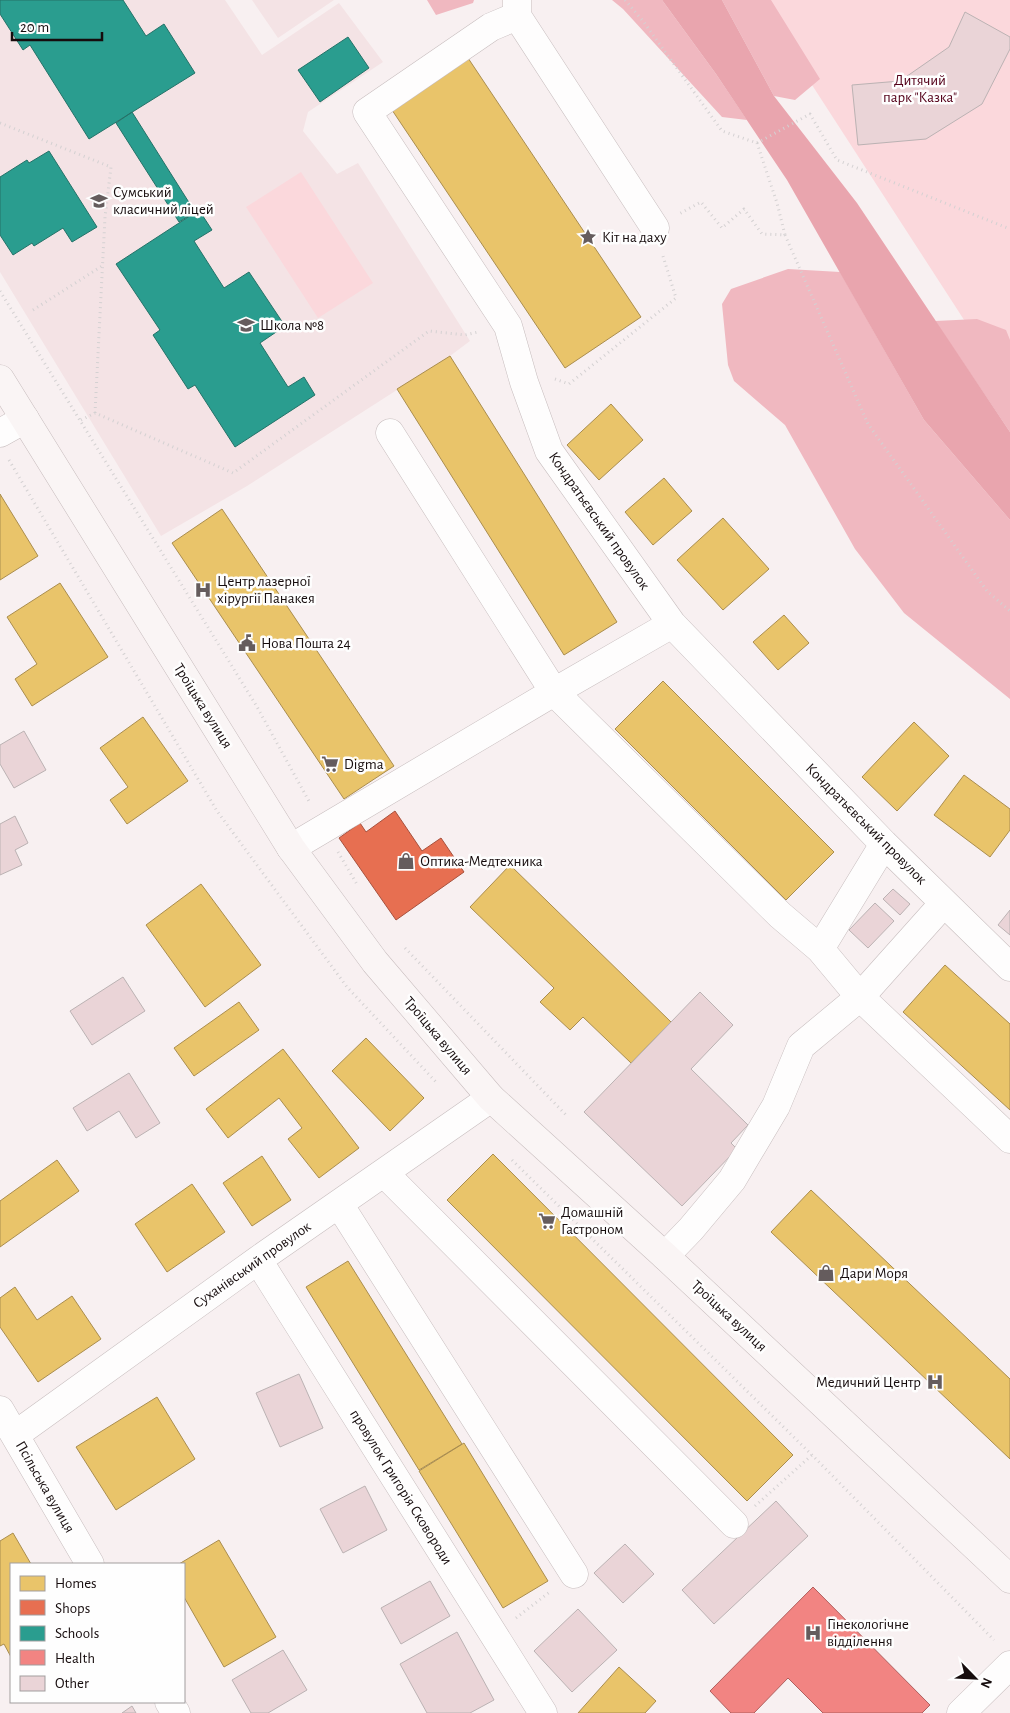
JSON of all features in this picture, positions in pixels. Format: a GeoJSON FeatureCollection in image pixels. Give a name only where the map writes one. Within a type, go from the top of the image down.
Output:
{"type":"FeatureCollection","features":[{"type":"Feature","properties":{"kind":"main road","name":"Троїцька вулиця"},"geometry":{"type":"LineString","coordinates":[[0,379],[292,848],[375,962],[490,1098],[665,1256],[1010,1579]]}},
{"type":"Feature","properties":{"kind":"street"},"geometry":{"type":"LineString","coordinates":[[517,8],[655,228]]}},
{"type":"Feature","properties":{"kind":"street","name":"Кондратьєвський провулок"},"geometry":{"type":"LineString","coordinates":[[517,8],[367,112],[508,326],[524,382],[549,451],[672,624],[884,844],[1010,967]]}},
{"type":"Feature","properties":{"kind":"street"},"geometry":{"type":"LineString","coordinates":[[0,433],[25,419]]}},
{"type":"Feature","properties":{"kind":"street"},"geometry":{"type":"LineString","coordinates":[[390,432],[554,692],[780,915],[820,949],[860,997],[1010,1139]]}},
{"type":"Feature","properties":{"kind":"street"},"geometry":{"type":"LineString","coordinates":[[292,848],[672,624]]}},
{"type":"Feature","properties":{"kind":"street"},"geometry":{"type":"LineString","coordinates":[[820,949],[884,844]]}},
{"type":"Feature","properties":{"kind":"street"},"geometry":{"type":"LineString","coordinates":[[665,1256],[691,1229],[732,1180],[776,1106],[801,1046],[860,997],[944,903]]}},
{"type":"Feature","properties":{"kind":"street","name":"Суханівський провулок"},"geometry":{"type":"LineString","coordinates":[[15,1435],[258,1260],[490,1098]]}},
{"type":"Feature","properties":{"kind":"street"},"geometry":{"type":"LineString","coordinates":[[384,1173],[734,1524]]}},
{"type":"Feature","properties":{"kind":"street"},"geometry":{"type":"LineString","coordinates":[[339,1204],[574,1574]]}},
{"type":"Feature","properties":{"kind":"street","name":"провулок Григорія Сковороди"},"geometry":{"type":"LineString","coordinates":[[258,1260],[543,1713]]}},
{"type":"Feature","properties":{"kind":"street","name":"Псільська вулиця"},"geometry":{"type":"LineString","coordinates":[[0,1410],[89,1563]]}},
{"type":"Feature","properties":{"kind":"street"},"geometry":{"type":"LineString","coordinates":[[968,1711],[1010,1665]]}},
{"type":"Feature","properties":{"kind":"path"},"geometry":{"type":"LineString","coordinates":[[625,0],[643,21],[722,130],[757,143],[810,114],[837,160],[1010,229]]}},
{"type":"Feature","properties":{"kind":"path"},"geometry":{"type":"LineString","coordinates":[[0,124],[112,167],[105,217],[95,413]]}},
{"type":"Feature","properties":{"kind":"path"},"geometry":{"type":"LineString","coordinates":[[757,143],[777,203],[785,236],[868,424],[987,591],[1010,611]]}},
{"type":"Feature","properties":{"kind":"path"},"geometry":{"type":"LineString","coordinates":[[701,202],[722,228],[744,209],[762,234],[785,236]]}},
{"type":"Feature","properties":{"kind":"path"},"geometry":{"type":"LineString","coordinates":[[524,382],[541,374],[569,384],[676,298],[655,228]]}},
{"type":"Feature","properties":{"kind":"path"},"geometry":{"type":"LineString","coordinates":[[33,310],[102,266]]}},
{"type":"Feature","properties":{"kind":"path"},"geometry":{"type":"LineString","coordinates":[[0,291],[256,705],[359,887]]}},
{"type":"Feature","properties":{"kind":"path"},"geometry":{"type":"LineString","coordinates":[[95,413],[232,473],[429,331],[466,334],[508,326]]}},
{"type":"Feature","properties":{"kind":"path"},"geometry":{"type":"LineString","coordinates":[[81,420],[95,413]]}},
{"type":"Feature","properties":{"kind":"path"},"geometry":{"type":"LineString","coordinates":[[399,942],[567,1116]]}},
{"type":"Feature","properties":{"kind":"path"},"geometry":{"type":"LineString","coordinates":[[734,1524],[812,1454]]}},
{"type":"Feature","properties":{"kind":"path"},"geometry":{"type":"LineString","coordinates":[[494,1635],[574,1574]]}},
{"type":"Feature","properties":{"kind":"shaded area"},"geometry":{"type":"Polygon","coordinates":[[[0,0],[225,0],[262,55],[339,3],[383,62],[308,112],[303,131],[337,174],[358,163],[470,341],[450,356],[247,486],[161,536],[0,272],[0,0]]]}},
{"type":"Feature","properties":{"kind":"shaded area"},"geometry":{"type":"Polygon","coordinates":[[[252,0],[334,0],[278,38],[252,0]]]}},
{"type":"Feature","properties":{"kind":"shaded area"},"geometry":{"type":"Polygon","coordinates":[[[427,0],[474,0],[473,3],[436,15],[427,0]]]}},
{"type":"Feature","properties":{"kind":"shaded area"},"geometry":{"type":"Polygon","coordinates":[[[612,0],[662,0],[747,120],[722,117],[623,9],[612,0]]]}},
{"type":"Feature","properties":{"kind":"shaded area"},"geometry":{"type":"Polygon","coordinates":[[[662,0],[722,0],[774,96],[857,203],[1010,432],[1010,520],[924,420],[787,180],[716,74],[662,0]]]}},
{"type":"Feature","properties":{"kind":"shaded area"},"geometry":{"type":"Polygon","coordinates":[[[722,0],[771,0],[820,79],[795,100],[774,96],[722,0]]]}},
{"type":"Feature","properties":{"kind":"shaded area"},"geometry":{"type":"Polygon","coordinates":[[[788,269],[840,272],[924,420],[1010,520],[1010,699],[904,613],[855,549],[785,425],[734,381],[728,365],[722,304],[731,289],[788,269]]]}},
{"type":"Feature","properties":{"kind":"shaded area"},"geometry":{"type":"Polygon","coordinates":[[[977,319],[1006,330],[1010,340],[1010,432],[935,321],[977,319]]]}},
{"type":"Feature","properties":{"kind":"green space","name":"Дитячий парк \"Казка\""},"geometry":{"type":"Polygon","coordinates":[[[757,0],[1010,0],[1010,383],[1001,377],[757,0]]]}},
{"type":"Feature","properties":{"kind":"green space"},"geometry":{"type":"Polygon","coordinates":[[[301,172],[373,283],[318,318],[246,207],[301,172]]]}},
{"type":"Feature","properties":{"kind":"building: Homes"},"geometry":{"type":"Polygon","coordinates":[[[468,58],[641,317],[565,368],[392,110],[468,58]]]}},
{"type":"Feature","properties":{"kind":"building: Homes"},"geometry":{"type":"Polygon","coordinates":[[[450,356],[617,622],[564,655],[397,389],[450,356]]]}},
{"type":"Feature","properties":{"kind":"building: Homes"},"geometry":{"type":"Polygon","coordinates":[[[611,404],[643,440],[599,480],[567,445],[611,404]]]}},
{"type":"Feature","properties":{"kind":"building: Homes"},"geometry":{"type":"Polygon","coordinates":[[[664,478],[692,511],[653,545],[625,512],[664,478]]]}},
{"type":"Feature","properties":{"kind":"building: Homes"},"geometry":{"type":"Polygon","coordinates":[[[0,494],[38,556],[0,580],[0,494]]]}},
{"type":"Feature","properties":{"kind":"building: Homes"},"geometry":{"type":"Polygon","coordinates":[[[222,509],[394,766],[344,799],[172,543],[222,509]]]}},
{"type":"Feature","properties":{"kind":"building: Homes"},"geometry":{"type":"Polygon","coordinates":[[[723,518],[769,569],[723,610],[677,560],[723,518]]]}},
{"type":"Feature","properties":{"kind":"building: Homes"},"geometry":{"type":"Polygon","coordinates":[[[60,583],[108,657],[32,706],[15,679],[37,664],[7,617],[60,583]]]}},
{"type":"Feature","properties":{"kind":"building: Homes"},"geometry":{"type":"Polygon","coordinates":[[[784,615],[809,643],[778,670],[753,642],[784,615]]]}},
{"type":"Feature","properties":{"kind":"building: Homes"},"geometry":{"type":"Polygon","coordinates":[[[663,681],[834,852],[786,900],[615,729],[663,681]]]}},
{"type":"Feature","properties":{"kind":"building: Homes"},"geometry":{"type":"Polygon","coordinates":[[[143,717],[188,781],[127,824],[110,800],[128,787],[100,748],[143,717]]]}},
{"type":"Feature","properties":{"kind":"building: Homes"},"geometry":{"type":"Polygon","coordinates":[[[914,722],[949,756],[897,811],[862,777],[914,722]]]}},
{"type":"Feature","properties":{"kind":"building: Homes"},"geometry":{"type":"Polygon","coordinates":[[[964,775],[1010,809],[1010,830],[990,857],[934,815],[964,775]]]}},
{"type":"Feature","properties":{"kind":"building: Homes"},"geometry":{"type":"Polygon","coordinates":[[[510,865],[671,1022],[631,1063],[583,1017],[570,1030],[540,1002],[554,988],[470,907],[510,865]]]}},
{"type":"Feature","properties":{"kind":"building: Homes"},"geometry":{"type":"Polygon","coordinates":[[[201,884],[261,965],[205,1007],[146,925],[201,884]]]}},
{"type":"Feature","properties":{"kind":"building: Homes"},"geometry":{"type":"Polygon","coordinates":[[[945,965],[1010,1024],[1010,1110],[903,1012],[945,965]]]}},
{"type":"Feature","properties":{"kind":"building: Homes"},"geometry":{"type":"Polygon","coordinates":[[[239,1002],[259,1030],[194,1076],[174,1048],[239,1002]]]}},
{"type":"Feature","properties":{"kind":"building: Homes"},"geometry":{"type":"Polygon","coordinates":[[[366,1038],[424,1098],[390,1131],[332,1071],[366,1038]]]}},
{"type":"Feature","properties":{"kind":"building: Homes"},"geometry":{"type":"Polygon","coordinates":[[[283,1049],[359,1148],[319,1178],[288,1139],[302,1128],[279,1098],[228,1138],[206,1109],[283,1049]]]}},
{"type":"Feature","properties":{"kind":"building: Homes"},"geometry":{"type":"Polygon","coordinates":[[[493,1154],[793,1455],[747,1501],[447,1200],[493,1154]]]}},
{"type":"Feature","properties":{"kind":"building: Homes"},"geometry":{"type":"Polygon","coordinates":[[[262,1156],[291,1200],[252,1226],[223,1183],[262,1156]]]}},
{"type":"Feature","properties":{"kind":"building: Homes"},"geometry":{"type":"Polygon","coordinates":[[[57,1160],[79,1191],[0,1247],[0,1201],[57,1160]]]}},
{"type":"Feature","properties":{"kind":"building: Homes"},"geometry":{"type":"Polygon","coordinates":[[[192,1184],[225,1232],[167,1272],[135,1224],[192,1184]]]}},
{"type":"Feature","properties":{"kind":"building: Homes"},"geometry":{"type":"Polygon","coordinates":[[[811,1190],[1010,1379],[1010,1459],[771,1232],[811,1190]]]}},
{"type":"Feature","properties":{"kind":"building: Homes"},"geometry":{"type":"Polygon","coordinates":[[[348,1261],[462,1444],[419,1470],[306,1287],[348,1261]]]}},
{"type":"Feature","properties":{"kind":"building: Homes"},"geometry":{"type":"Polygon","coordinates":[[[15,1287],[37,1320],[72,1296],[101,1339],[38,1382],[0,1327],[0,1298],[15,1287]]]}},
{"type":"Feature","properties":{"kind":"building: Homes"},"geometry":{"type":"Polygon","coordinates":[[[157,1397],[195,1459],[116,1510],[76,1447],[157,1397]]]}},
{"type":"Feature","properties":{"kind":"building: Homes"},"geometry":{"type":"Polygon","coordinates":[[[464,1443],[548,1581],[503,1608],[419,1471],[464,1443]]]}},
{"type":"Feature","properties":{"kind":"building: Homes"},"geometry":{"type":"Polygon","coordinates":[[[13,1533],[30,1563],[10,1563],[10,1655],[4,1644],[0,1646],[0,1541],[13,1533]]]}},
{"type":"Feature","properties":{"kind":"building: Homes"},"geometry":{"type":"Polygon","coordinates":[[[219,1540],[276,1637],[224,1667],[185,1599],[185,1563],[181,1563],[219,1540]]]}},
{"type":"Feature","properties":{"kind":"building: Homes"},"geometry":{"type":"Polygon","coordinates":[[[619,1667],[656,1701],[645,1713],[578,1713],[619,1667]]]}},
{"type":"Feature","properties":{"kind":"building: Shops","name":"Оптика-Медтехника"},"geometry":{"type":"Polygon","coordinates":[[[395,811],[422,851],[441,838],[464,872],[396,920],[339,838],[360,823],[366,832],[395,811]]]}},
{"type":"Feature","properties":{"kind":"building: Schools"},"geometry":{"type":"Polygon","coordinates":[[[0,0],[123,0],[146,36],[164,24],[195,73],[89,139],[30,45],[23,50],[0,14],[0,0]]]}},
{"type":"Feature","properties":{"kind":"building: Schools"},"geometry":{"type":"Polygon","coordinates":[[[348,37],[369,68],[320,102],[298,70],[348,37]]]}},
{"type":"Feature","properties":{"kind":"building: Schools"},"geometry":{"type":"Polygon","coordinates":[[[132,112],[195,212],[179,222],[116,123],[132,112]]]}},
{"type":"Feature","properties":{"kind":"building: Schools"},"geometry":{"type":"Polygon","coordinates":[[[49,151],[97,227],[72,242],[63,228],[34,246],[32,243],[13,255],[0,235],[0,177],[27,160],[29,163],[49,151]]]}},
{"type":"Feature","properties":{"kind":"building: Schools"},"geometry":{"type":"Polygon","coordinates":[[[199,210],[212,230],[194,241],[224,288],[249,272],[285,326],[260,343],[288,387],[304,377],[315,395],[235,447],[195,385],[188,389],[153,335],[160,330],[116,264],[199,210]]]}},
{"type":"Feature","properties":{"kind":"building: Health","name":"Гінекологічне відділення"},"geometry":{"type":"Polygon","coordinates":[[[813,1587],[930,1705],[922,1713],[823,1713],[788,1678],[754,1713],[731,1713],[710,1691],[813,1587]]]}},
{"type":"Feature","properties":{"kind":"building: Other"},"geometry":{"type":"Polygon","coordinates":[[[965,12],[1010,37],[1010,49],[982,104],[926,139],[858,145],[852,85],[900,81],[949,47],[965,12]]]}},
{"type":"Feature","properties":{"kind":"building: Other"},"geometry":{"type":"Polygon","coordinates":[[[24,731],[46,770],[14,788],[0,764],[0,745],[24,731]]]}},
{"type":"Feature","properties":{"kind":"building: Other"},"geometry":{"type":"Polygon","coordinates":[[[15,816],[28,843],[15,850],[22,865],[0,875],[0,824],[15,816]]]}},
{"type":"Feature","properties":{"kind":"building: Other"},"geometry":{"type":"Polygon","coordinates":[[[893,889],[910,904],[900,915],[883,899],[893,889]]]}},
{"type":"Feature","properties":{"kind":"building: Other"},"geometry":{"type":"Polygon","coordinates":[[[875,903],[894,921],[868,948],[849,930],[875,903]]]}},
{"type":"Feature","properties":{"kind":"building: Other"},"geometry":{"type":"Polygon","coordinates":[[[1010,910],[1010,935],[998,925],[1010,910]]]}},
{"type":"Feature","properties":{"kind":"building: Other"},"geometry":{"type":"Polygon","coordinates":[[[123,977],[145,1011],[92,1045],[70,1011],[123,977]]]}},
{"type":"Feature","properties":{"kind":"building: Other"},"geometry":{"type":"Polygon","coordinates":[[[700,992],[733,1025],[691,1069],[748,1125],[731,1143],[737,1149],[682,1206],[584,1112],[700,992]]]}},
{"type":"Feature","properties":{"kind":"building: Other"},"geometry":{"type":"Polygon","coordinates":[[[129,1073],[160,1123],[136,1138],[119,1111],[87,1131],[73,1108],[129,1073]]]}},
{"type":"Feature","properties":{"kind":"building: Other"},"geometry":{"type":"Polygon","coordinates":[[[299,1374],[323,1428],[280,1447],[256,1393],[299,1374]]]}},
{"type":"Feature","properties":{"kind":"building: Other"},"geometry":{"type":"Polygon","coordinates":[[[365,1486],[387,1530],[343,1553],[320,1509],[365,1486]]]}},
{"type":"Feature","properties":{"kind":"building: Other"},"geometry":{"type":"Polygon","coordinates":[[[776,1501],[808,1536],[714,1624],[682,1590],[776,1501]]]}},
{"type":"Feature","properties":{"kind":"building: Other"},"geometry":{"type":"Polygon","coordinates":[[[625,1544],[654,1574],[623,1603],[594,1573],[625,1544]]]}},
{"type":"Feature","properties":{"kind":"building: Other"},"geometry":{"type":"Polygon","coordinates":[[[430,1581],[450,1616],[401,1644],[381,1608],[430,1581]]]}},
{"type":"Feature","properties":{"kind":"building: Other"},"geometry":{"type":"Polygon","coordinates":[[[578,1609],[617,1650],[572,1692],[534,1651],[578,1609]]]}},
{"type":"Feature","properties":{"kind":"building: Other"},"geometry":{"type":"Polygon","coordinates":[[[457,1632],[494,1700],[470,1713],[427,1713],[400,1664],[457,1632]]]}},
{"type":"Feature","properties":{"kind":"building: Other"},"geometry":{"type":"Polygon","coordinates":[[[283,1650],[307,1690],[268,1713],[251,1713],[232,1680],[283,1650]]]}},
{"type":"Feature","properties":{"kind":"building: Other"},"geometry":{"type":"Polygon","coordinates":[[[132,1706],[136,1713],[122,1713],[132,1706]]]}},
{"type":"Feature","properties":{"kind":"place","name":"Сумський класичний ліцей"},"geometry":{"type":"Point","coordinates":[99,201]}},
{"type":"Feature","properties":{"kind":"place","name":"Кіт на даху"},"geometry":{"type":"Point","coordinates":[588,237]}},
{"type":"Feature","properties":{"kind":"place","name":"Школа №8"},"geometry":{"type":"Point","coordinates":[246,325]}},
{"type":"Feature","properties":{"kind":"place","name":"Центр лазерної хірургії Панакея"},"geometry":{"type":"Point","coordinates":[203,590]}},
{"type":"Feature","properties":{"kind":"place","name":"Нова Пошта 24"},"geometry":{"type":"Point","coordinates":[247,643]}},
{"type":"Feature","properties":{"kind":"place","name":"Digma"},"geometry":{"type":"Point","coordinates":[330,764]}},
{"type":"Feature","properties":{"kind":"place","name":"Оптика-Медтехника"},"geometry":{"type":"Point","coordinates":[406,861]}},
{"type":"Feature","properties":{"kind":"place","name":"Домашній Гастроном"},"geometry":{"type":"Point","coordinates":[547,1221]}},
{"type":"Feature","properties":{"kind":"place","name":"Дари Моря"},"geometry":{"type":"Point","coordinates":[826,1273]}},
{"type":"Feature","properties":{"kind":"place","name":"Медичний Центр"},"geometry":{"type":"Point","coordinates":[935,1382]}},
{"type":"Feature","properties":{"kind":"place","name":"Гінекологічне відділення"},"geometry":{"type":"Point","coordinates":[813,1633]}}]}
